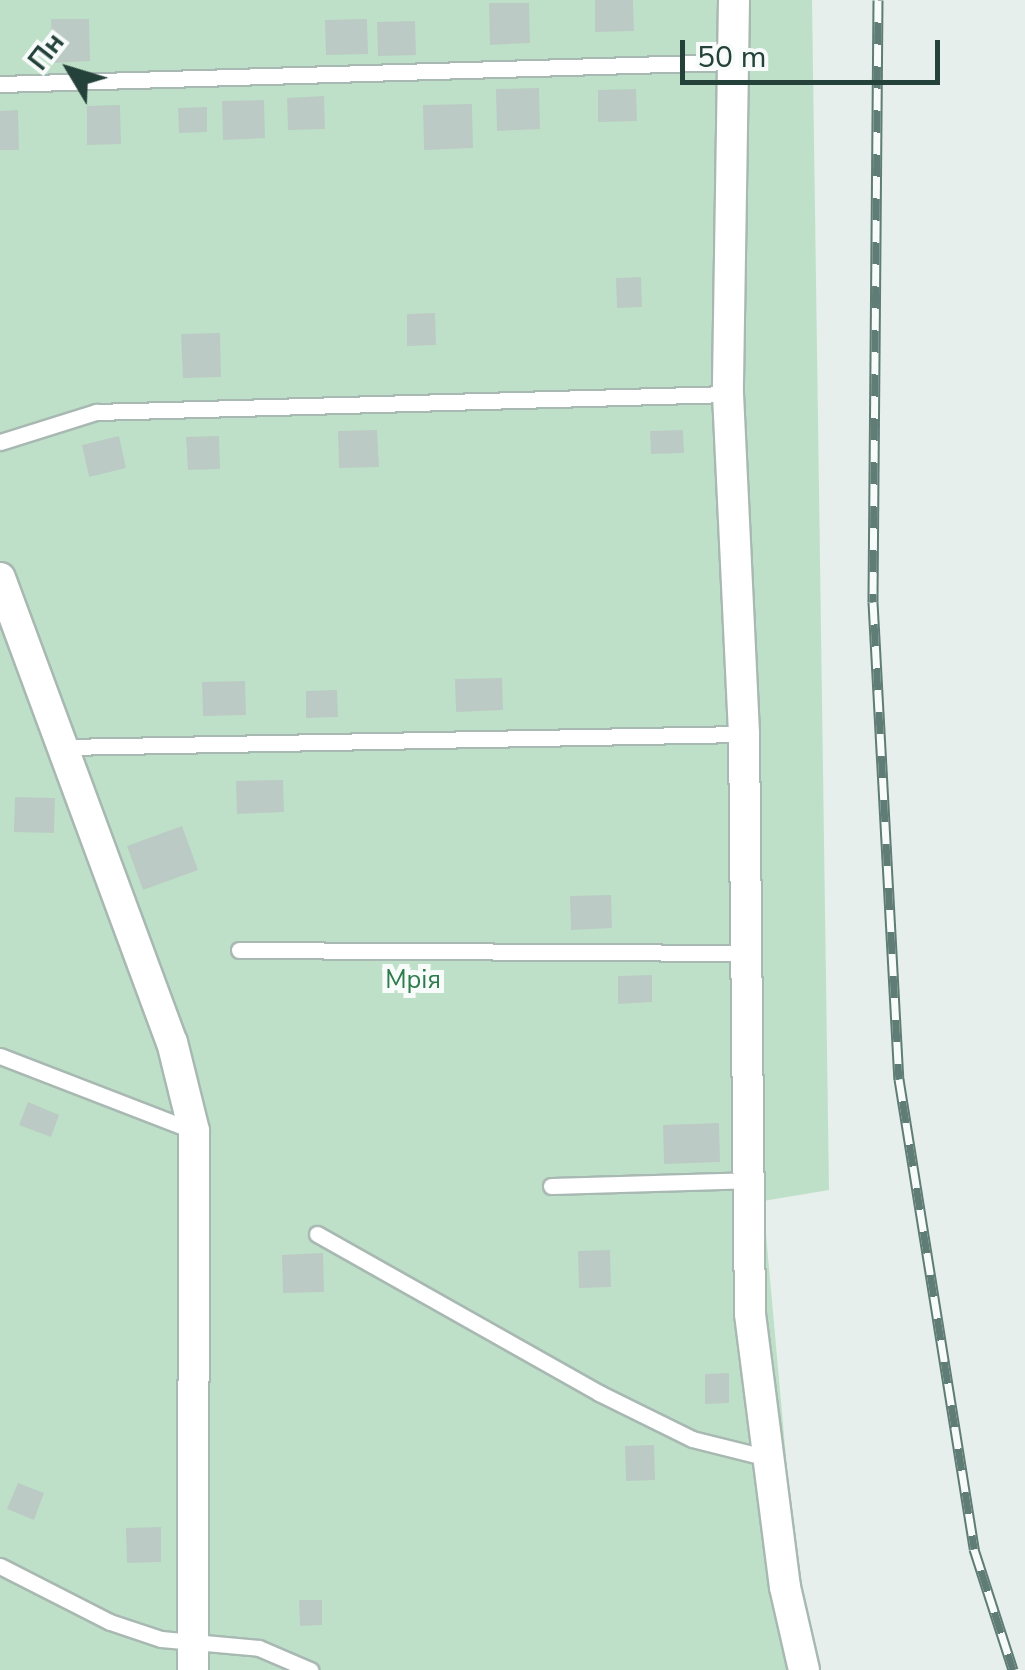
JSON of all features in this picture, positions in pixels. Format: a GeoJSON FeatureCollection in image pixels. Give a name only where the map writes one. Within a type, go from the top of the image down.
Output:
{"type":"FeatureCollection","features":[{"type":"Feature","properties":{"kind":"street"},"geometry":{"type":"LineString","coordinates":[[734,0],[728,394],[744,734],[750,1314],[785,1587],[804,1670]]}},
{"type":"Feature","properties":{"kind":"street"},"geometry":{"type":"LineString","coordinates":[[0,578],[172,1042],[194,1131],[194,1655]]}},
{"type":"Feature","properties":{"kind":"lane"},"geometry":{"type":"LineString","coordinates":[[0,84],[734,62]]}},
{"type":"Feature","properties":{"kind":"lane"},"geometry":{"type":"LineString","coordinates":[[0,442],[96,412],[728,394]]}},
{"type":"Feature","properties":{"kind":"lane"},"geometry":{"type":"LineString","coordinates":[[65,747],[744,734]]}},
{"type":"Feature","properties":{"kind":"lane"},"geometry":{"type":"LineString","coordinates":[[239,950],[745,953]]}},
{"type":"Feature","properties":{"kind":"lane"},"geometry":{"type":"LineString","coordinates":[[0,1056],[194,1131]]}},
{"type":"Feature","properties":{"kind":"lane"},"geometry":{"type":"LineString","coordinates":[[552,1186],[748,1180]]}},
{"type":"Feature","properties":{"kind":"lane"},"geometry":{"type":"LineString","coordinates":[[317,1234],[692,1439],[768,1458]]}},
{"type":"Feature","properties":{"kind":"lane"},"geometry":{"type":"LineString","coordinates":[[0,1566],[110,1622],[194,1655],[259,1648],[310,1670]]}},
{"type":"Feature","properties":{"kind":"green space","name":"Мрія"},"geometry":{"type":"Polygon","coordinates":[[[0,0],[812,0],[829,1190],[763,1201],[797,1580],[820,1670],[0,1670],[0,0]]]}},
{"type":"Feature","properties":{"kind":"building"},"geometry":{"type":"Polygon","coordinates":[[[595,0],[633,0],[634,31],[595,32],[595,0]]]}},
{"type":"Feature","properties":{"kind":"building"},"geometry":{"type":"Polygon","coordinates":[[[489,3],[529,3],[530,43],[490,45],[489,3]]]}},
{"type":"Feature","properties":{"kind":"building"},"geometry":{"type":"Polygon","coordinates":[[[51,19],[89,19],[90,61],[53,63],[51,19]]]}},
{"type":"Feature","properties":{"kind":"building"},"geometry":{"type":"Polygon","coordinates":[[[367,19],[368,54],[326,55],[325,20],[367,19]]]}},
{"type":"Feature","properties":{"kind":"building"},"geometry":{"type":"Polygon","coordinates":[[[415,21],[416,55],[378,56],[377,22],[415,21]]]}},
{"type":"Feature","properties":{"kind":"building"},"geometry":{"type":"Polygon","coordinates":[[[539,88],[540,129],[497,131],[496,89],[539,88]]]}},
{"type":"Feature","properties":{"kind":"building"},"geometry":{"type":"Polygon","coordinates":[[[636,89],[637,121],[598,122],[598,90],[636,89]]]}},
{"type":"Feature","properties":{"kind":"building"},"geometry":{"type":"Polygon","coordinates":[[[324,96],[325,129],[288,130],[287,98],[324,96]]]}},
{"type":"Feature","properties":{"kind":"building"},"geometry":{"type":"Polygon","coordinates":[[[264,100],[265,138],[223,140],[222,101],[264,100]]]}},
{"type":"Feature","properties":{"kind":"building"},"geometry":{"type":"Polygon","coordinates":[[[472,104],[473,148],[424,150],[423,105],[472,104]]]}},
{"type":"Feature","properties":{"kind":"building"},"geometry":{"type":"Polygon","coordinates":[[[120,105],[121,144],[87,145],[87,106],[120,105]]]}},
{"type":"Feature","properties":{"kind":"building"},"geometry":{"type":"Polygon","coordinates":[[[207,107],[207,132],[179,133],[178,108],[207,107]]]}},
{"type":"Feature","properties":{"kind":"building"},"geometry":{"type":"Polygon","coordinates":[[[18,110],[19,150],[0,150],[0,111],[18,110]]]}},
{"type":"Feature","properties":{"kind":"building"},"geometry":{"type":"Polygon","coordinates":[[[641,277],[642,307],[617,308],[616,278],[641,277]]]}},
{"type":"Feature","properties":{"kind":"building"},"geometry":{"type":"Polygon","coordinates":[[[435,313],[436,345],[407,346],[407,314],[435,313]]]}},
{"type":"Feature","properties":{"kind":"building"},"geometry":{"type":"Polygon","coordinates":[[[220,333],[221,377],[183,378],[181,334],[220,333]]]}},
{"type":"Feature","properties":{"kind":"building"},"geometry":{"type":"Polygon","coordinates":[[[377,430],[379,467],[339,468],[338,431],[377,430]]]}},
{"type":"Feature","properties":{"kind":"building"},"geometry":{"type":"Polygon","coordinates":[[[683,430],[684,453],[651,454],[650,431],[683,430]]]}},
{"type":"Feature","properties":{"kind":"building"},"geometry":{"type":"Polygon","coordinates":[[[119,436],[126,468],[89,477],[82,445],[119,436]]]}},
{"type":"Feature","properties":{"kind":"building"},"geometry":{"type":"Polygon","coordinates":[[[219,436],[220,469],[188,470],[186,437],[219,436]]]}},
{"type":"Feature","properties":{"kind":"building"},"geometry":{"type":"Polygon","coordinates":[[[502,678],[503,710],[456,712],[455,679],[502,678]]]}},
{"type":"Feature","properties":{"kind":"building"},"geometry":{"type":"Polygon","coordinates":[[[245,681],[246,715],[203,716],[202,682],[245,681]]]}},
{"type":"Feature","properties":{"kind":"building"},"geometry":{"type":"Polygon","coordinates":[[[337,690],[338,717],[306,718],[306,691],[337,690]]]}},
{"type":"Feature","properties":{"kind":"building"},"geometry":{"type":"Polygon","coordinates":[[[283,780],[284,812],[237,814],[236,781],[283,780]]]}},
{"type":"Feature","properties":{"kind":"building"},"geometry":{"type":"Polygon","coordinates":[[[15,797],[55,798],[54,833],[14,832],[15,797]]]}},
{"type":"Feature","properties":{"kind":"building"},"geometry":{"type":"Polygon","coordinates":[[[182,826],[198,870],[143,890],[127,846],[182,826]]]}},
{"type":"Feature","properties":{"kind":"building"},"geometry":{"type":"Polygon","coordinates":[[[611,895],[612,928],[571,930],[570,896],[611,895]]]}},
{"type":"Feature","properties":{"kind":"building"},"geometry":{"type":"Polygon","coordinates":[[[652,975],[652,1002],[618,1004],[618,976],[652,975]]]}},
{"type":"Feature","properties":{"kind":"building"},"geometry":{"type":"Polygon","coordinates":[[[28,1102],[59,1115],[51,1137],[19,1125],[28,1102]]]}},
{"type":"Feature","properties":{"kind":"building"},"geometry":{"type":"Polygon","coordinates":[[[719,1123],[720,1162],[664,1164],[663,1125],[719,1123]]]}},
{"type":"Feature","properties":{"kind":"building"},"geometry":{"type":"Polygon","coordinates":[[[610,1250],[611,1287],[579,1288],[578,1251],[610,1250]]]}},
{"type":"Feature","properties":{"kind":"building"},"geometry":{"type":"Polygon","coordinates":[[[323,1253],[324,1292],[283,1293],[282,1255],[323,1253]]]}},
{"type":"Feature","properties":{"kind":"building"},"geometry":{"type":"Polygon","coordinates":[[[729,1373],[729,1403],[705,1404],[705,1374],[729,1373]]]}},
{"type":"Feature","properties":{"kind":"building"},"geometry":{"type":"Polygon","coordinates":[[[654,1445],[655,1480],[626,1481],[625,1446],[654,1445]]]}},
{"type":"Feature","properties":{"kind":"building"},"geometry":{"type":"Polygon","coordinates":[[[18,1483],[44,1493],[34,1520],[7,1509],[18,1483]]]}},
{"type":"Feature","properties":{"kind":"building"},"geometry":{"type":"Polygon","coordinates":[[[161,1527],[161,1562],[127,1563],[126,1528],[161,1527]]]}},
{"type":"Feature","properties":{"kind":"building"},"geometry":{"type":"Polygon","coordinates":[[[299,1600],[322,1600],[322,1625],[300,1626],[299,1600]]]}},
{"type":"Feature","properties":{"kind":"railway"},"geometry":{"type":"LineString","coordinates":[[878,0],[873,602],[899,1079],[974,1549],[1013,1670]]}}]}
